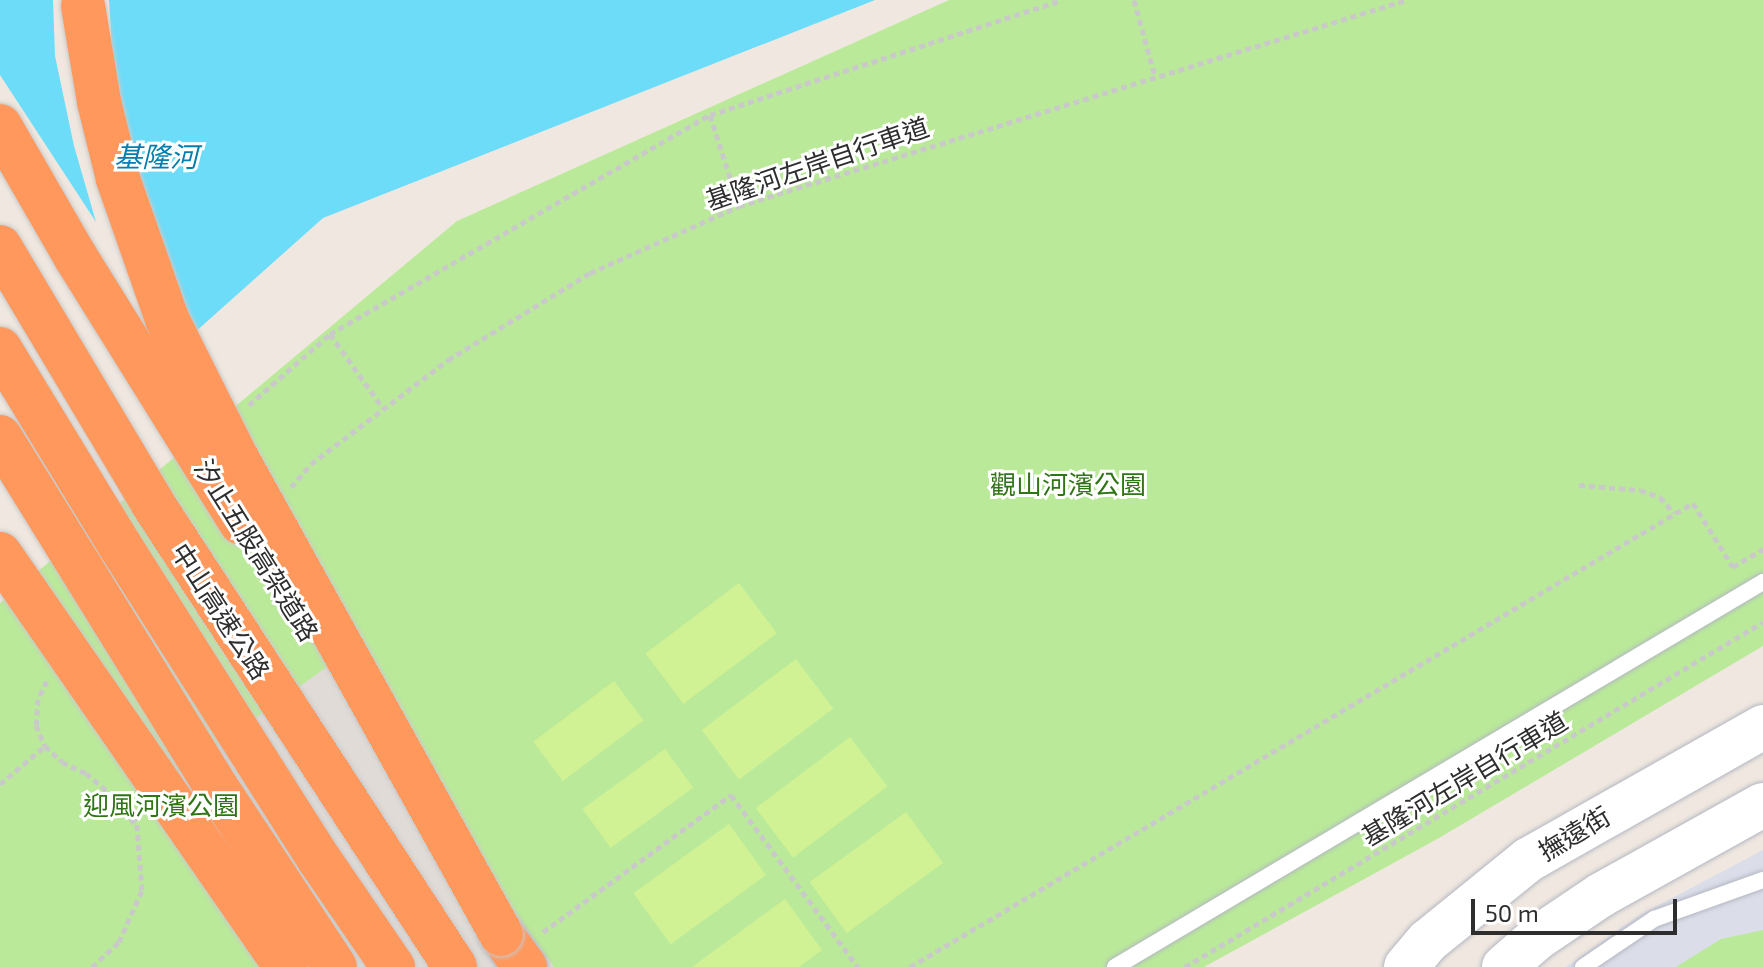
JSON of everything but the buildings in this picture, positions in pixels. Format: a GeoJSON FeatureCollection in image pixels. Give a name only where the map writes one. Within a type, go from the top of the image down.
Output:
{"type":"FeatureCollection","features":[{"type":"Feature","properties":{"kind":"highway"},"geometry":{"type":"LineString","coordinates":[[83,2],[99,102],[118,179],[167,319],[235,455],[520,946]]}},
{"type":"Feature","properties":{"kind":"highway","name":"汐止五股高架道路"},"geometry":{"type":"LineString","coordinates":[[0,126],[116,323],[406,788],[520,946]]}},
{"type":"Feature","properties":{"kind":"highway","name":"中山高速公路"},"geometry":{"type":"LineString","coordinates":[[0,247],[153,504],[455,967]]}},
{"type":"Feature","properties":{"kind":"highway","name":"中山高速公路"},"geometry":{"type":"LineString","coordinates":[[0,349],[119,544],[319,859],[393,967]]}},
{"type":"Feature","properties":{"kind":"highway"},"geometry":{"type":"LineString","coordinates":[[0,437],[211,779],[335,967]]}},
{"type":"Feature","properties":{"kind":"highway"},"geometry":{"type":"LineString","coordinates":[[0,554],[286,967]]}},
{"type":"Feature","properties":{"kind":"main road","name":"撫遠街"},"geometry":{"type":"LineString","coordinates":[[1406,967],[1428,941],[1528,860],[1763,727]]}},
{"type":"Feature","properties":{"kind":"main road"},"geometry":{"type":"LineString","coordinates":[[1504,967],[1537,938],[1601,895],[1763,805]]}},
{"type":"Feature","properties":{"kind":"lane"},"geometry":{"type":"LineString","coordinates":[[1115,967],[1763,582]]}},
{"type":"Feature","properties":{"kind":"lane"},"geometry":{"type":"LineString","coordinates":[[1583,967],[1654,919],[1763,880]]}},
{"type":"Feature","properties":{"kind":"path"},"geometry":{"type":"LineString","coordinates":[[248,406],[330,334],[710,115],[1062,0]]}},
{"type":"Feature","properties":{"kind":"path"},"geometry":{"type":"LineString","coordinates":[[1134,0],[1155,76]]}},
{"type":"Feature","properties":{"kind":"path","name":"基隆河左岸自行車道"},"geometry":{"type":"LineString","coordinates":[[284,494],[311,464],[448,360],[590,273],[739,206],[1406,0]]}},
{"type":"Feature","properties":{"kind":"path"},"geometry":{"type":"LineString","coordinates":[[710,115],[739,206]]}},
{"type":"Feature","properties":{"kind":"path"},"geometry":{"type":"LineString","coordinates":[[330,334],[383,408]]}},
{"type":"Feature","properties":{"kind":"path"},"geometry":{"type":"LineString","coordinates":[[1579,485],[1640,490],[1660,497],[1674,513]]}},
{"type":"Feature","properties":{"kind":"path"},"geometry":{"type":"LineString","coordinates":[[910,967],[1693,503],[1733,567],[1763,549]]}},
{"type":"Feature","properties":{"kind":"path","name":"基隆河左岸自行車道"},"geometry":{"type":"LineString","coordinates":[[1185,967],[1763,622]]}},
{"type":"Feature","properties":{"kind":"path"},"geometry":{"type":"LineString","coordinates":[[0,784],[45,746]]}},
{"type":"Feature","properties":{"kind":"path"},"geometry":{"type":"LineString","coordinates":[[520,946],[731,795],[858,967]]}},
{"type":"Feature","properties":{"kind":"path"},"geometry":{"type":"LineString","coordinates":[[92,967],[119,942],[142,890],[138,828]]}},
{"type":"Feature","properties":{"kind":"shaded area"},"geometry":{"type":"Polygon","coordinates":[[[335,661],[554,967],[275,967],[150,794],[335,661]]]}},
{"type":"Feature","properties":{"kind":"shaded area"},"geometry":{"type":"Polygon","coordinates":[[[1763,850],[1763,967],[1566,967],[1640,915],[1763,850]]]}},
{"type":"Feature","properties":{"kind":"green space","name":"觀山河濱公園"},"geometry":{"type":"Polygon","coordinates":[[[949,0],[1763,0],[1763,646],[1439,838],[1204,967],[0,967],[0,603],[457,221],[949,0]]]}},
{"type":"Feature","properties":{"kind":"green space"},"geometry":{"type":"Polygon","coordinates":[[[739,583],[777,633],[683,704],[646,653],[739,583]]]}},
{"type":"Feature","properties":{"kind":"green space"},"geometry":{"type":"Polygon","coordinates":[[[796,659],[833,709],[739,780],[702,730],[796,659]]]}},
{"type":"Feature","properties":{"kind":"green space"},"geometry":{"type":"Polygon","coordinates":[[[614,681],[643,720],[563,781],[533,742],[614,681]]]}},
{"type":"Feature","properties":{"kind":"green space"},"geometry":{"type":"Polygon","coordinates":[[[850,737],[887,787],[793,858],[756,808],[850,737]]]}},
{"type":"Feature","properties":{"kind":"green space"},"geometry":{"type":"Polygon","coordinates":[[[665,749],[693,788],[611,848],[582,809],[665,749]]]}},
{"type":"Feature","properties":{"kind":"green space"},"geometry":{"type":"Polygon","coordinates":[[[906,812],[943,863],[847,933],[810,882],[906,812]]]}},
{"type":"Feature","properties":{"kind":"green space"},"geometry":{"type":"Polygon","coordinates":[[[729,824],[766,875],[671,944],[634,893],[729,824]]]}},
{"type":"Feature","properties":{"kind":"green space"},"geometry":{"type":"Polygon","coordinates":[[[785,899],[822,950],[799,967],[692,967],[785,899]]]}},
{"type":"Feature","properties":{"kind":"green space"},"geometry":{"type":"Polygon","coordinates":[[[1763,930],[1763,967],[1676,967],[1721,939],[1763,930]]]}},
{"type":"Feature","properties":{"kind":"water","name":"基隆河"},"geometry":{"type":"Polygon","coordinates":[[[0,0],[875,0],[323,218],[0,506],[0,0]]]}},
{"type":"Feature","properties":{"kind":"pier"},"geometry":{"type":"Polygon","coordinates":[[[53,0],[109,0],[116,119],[192,340],[0,510],[0,75],[96,222],[74,146],[55,56],[53,0]]]}},
{"type":"Feature","properties":{"kind":"park label","name":"迎風河濱公園"},"geometry":{"type":"Point","coordinates":[161,805]}}]}
